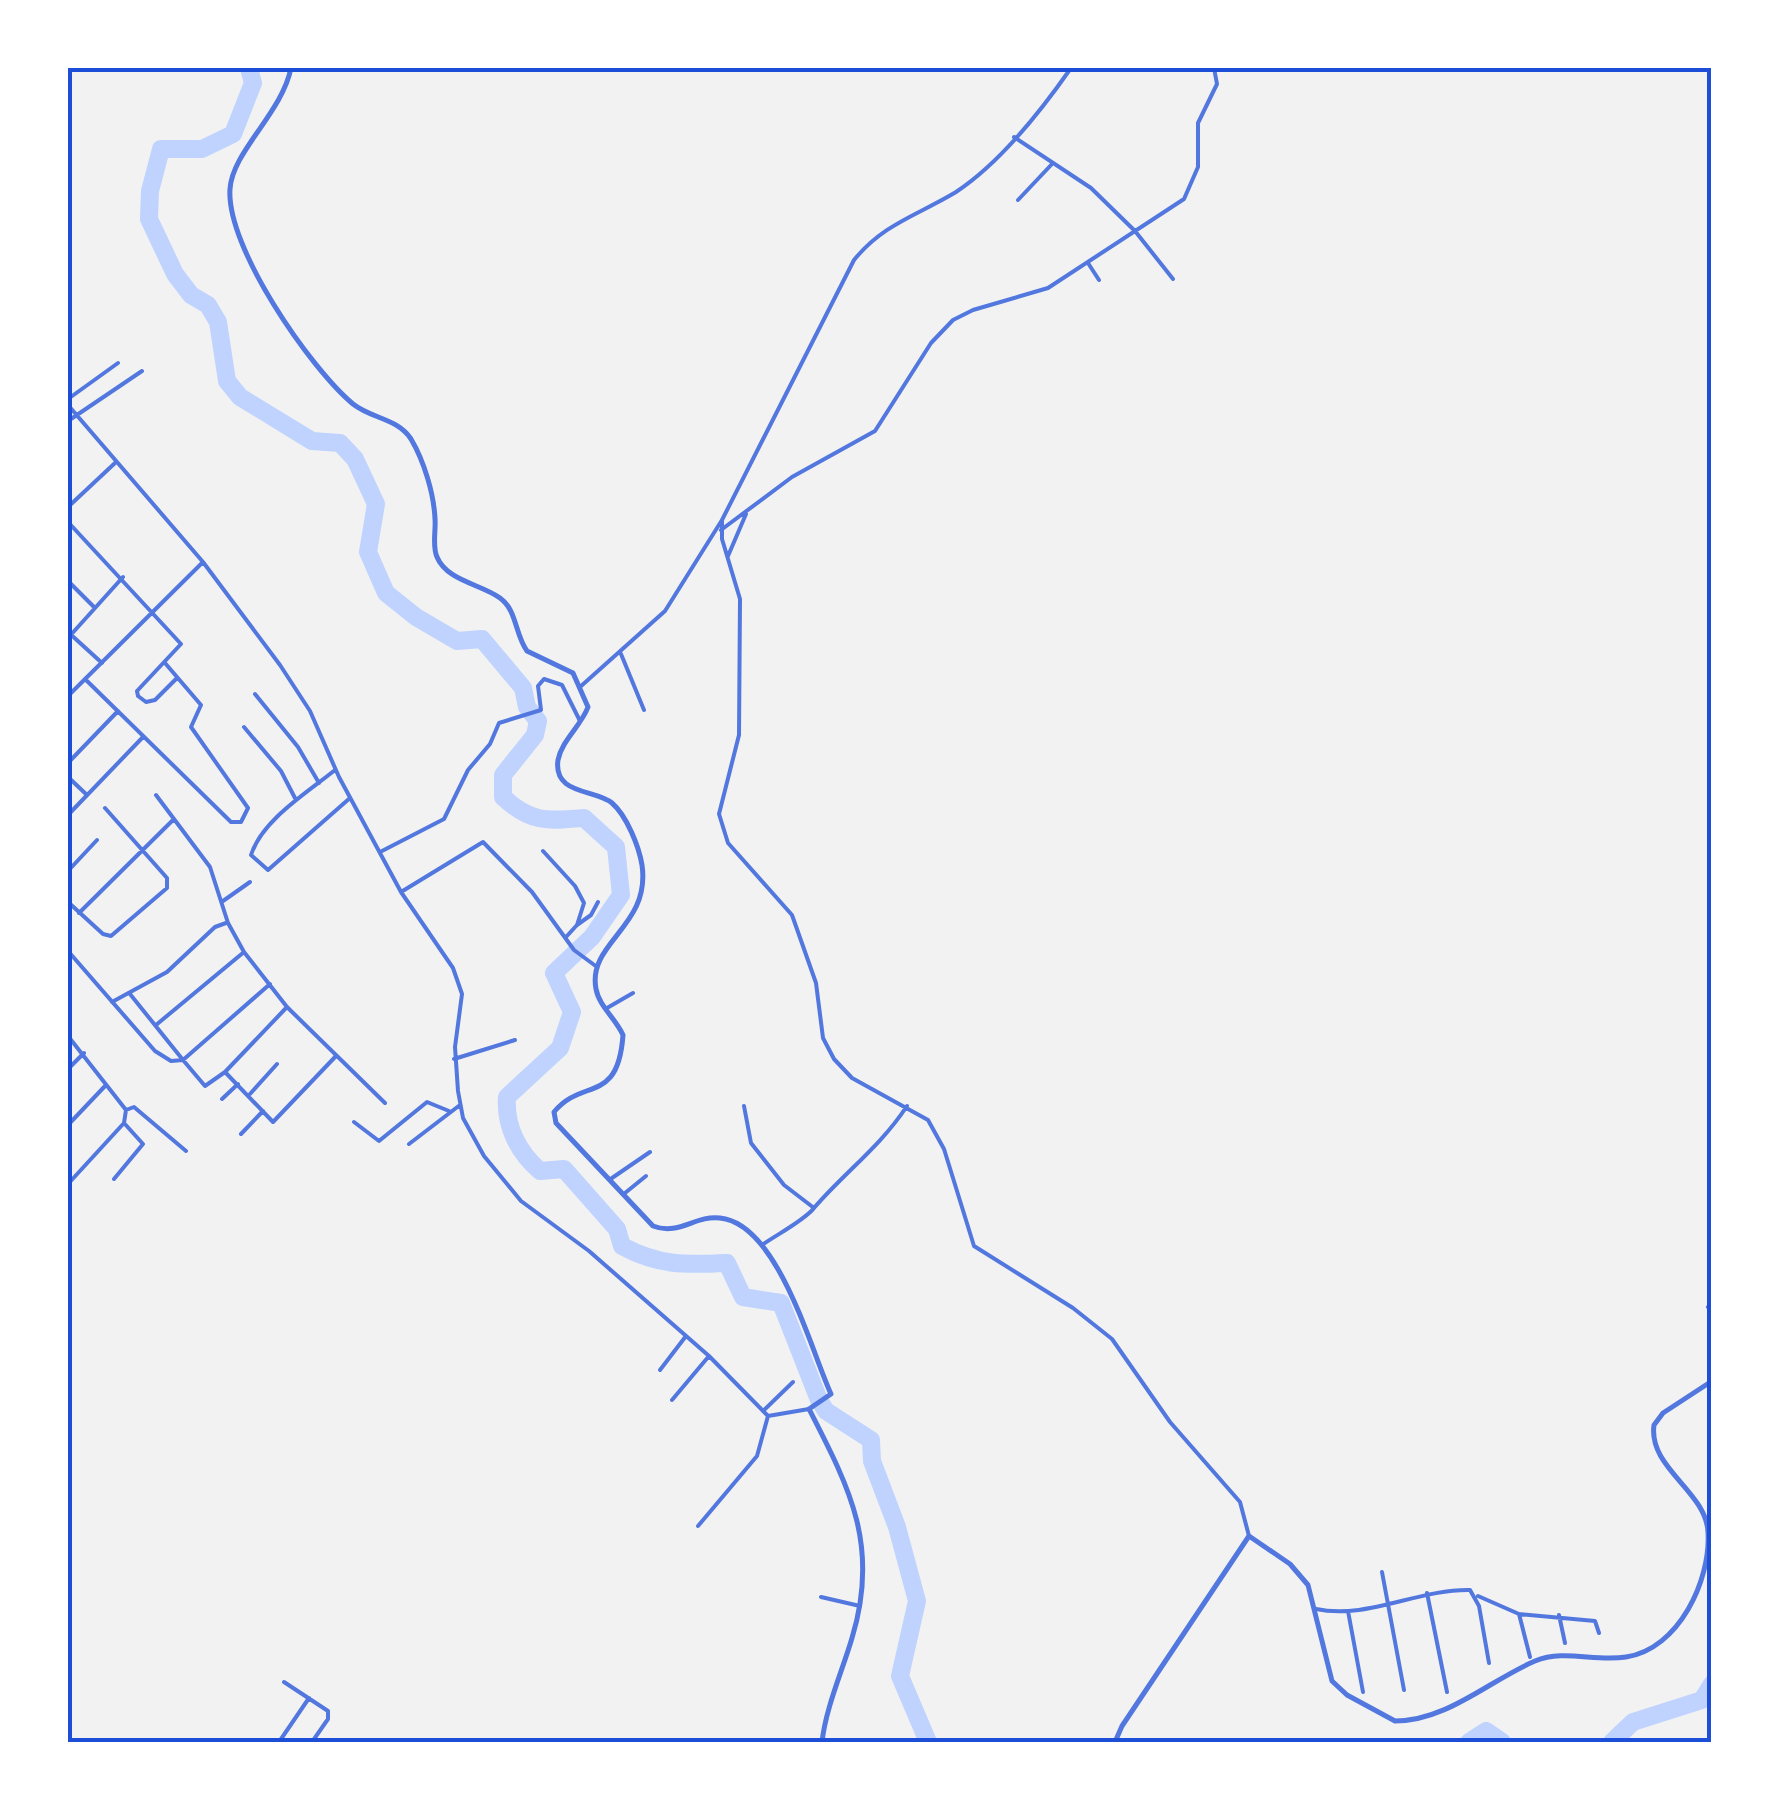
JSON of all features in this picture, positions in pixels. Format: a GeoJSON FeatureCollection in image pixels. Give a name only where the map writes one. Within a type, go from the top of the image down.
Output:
{"type":"FeatureCollection","features":[{"type":"Feature","properties":{"kind":"street"},"geometry":{"type":"LineString","coordinates":[[291,68],[274,114],[242,157],[230,189],[235,221],[254,269],[279,314],[338,387],[362,410],[402,428],[410,439],[433,500],[435,553],[442,566],[500,598],[527,651],[566,666],[582,684],[588,708],[559,756],[560,776],[569,786],[604,798],[617,808],[640,858],[644,884],[635,913],[597,967],[596,992],[624,1035],[612,1078],[554,1112],[562,1130],[614,1175],[658,1229],[679,1230],[716,1217],[766,1242],[831,1394],[810,1408],[766,1414]]}},
{"type":"Feature","properties":{"kind":"street"},"geometry":{"type":"LineString","coordinates":[[582,684],[622,654],[672,601],[696,555],[722,520],[854,260],[891,224],[954,192],[981,173],[1071,68]]}},
{"type":"Feature","properties":{"kind":"street"},"geometry":{"type":"LineString","coordinates":[[722,530],[792,477],[875,431],[931,343],[953,320],[1048,288],[1171,209],[1190,191],[1198,167],[1198,123],[1217,84],[1214,68]]}},
{"type":"Feature","properties":{"kind":"street"},"geometry":{"type":"LineString","coordinates":[[1014,137],[1091,188],[1134,231],[1173,279]]}},
{"type":"Feature","properties":{"kind":"street"},"geometry":{"type":"LineString","coordinates":[[1018,200],[1054,162]]}},
{"type":"Feature","properties":{"kind":"street"},"geometry":{"type":"LineString","coordinates":[[1088,263],[1099,280]]}},
{"type":"Feature","properties":{"kind":"street"},"geometry":{"type":"LineString","coordinates":[[118,364],[68,402],[115,463],[203,562],[310,711],[350,798],[401,892],[459,980],[462,1004],[454,1060],[460,1105],[484,1156],[521,1201],[589,1251],[709,1356],[766,1414]]}},
{"type":"Feature","properties":{"kind":"street"},"geometry":{"type":"LineString","coordinates":[[68,421],[142,371]]}},
{"type":"Feature","properties":{"kind":"street"},"geometry":{"type":"LineString","coordinates":[[68,507],[115,463]]}},
{"type":"Feature","properties":{"kind":"street"},"geometry":{"type":"LineString","coordinates":[[728,558],[748,510]]}},
{"type":"Feature","properties":{"kind":"street"},"geometry":{"type":"LineString","coordinates":[[722,520],[740,599],[739,735],[731,777],[720,805],[722,831],[737,854],[792,915],[816,982],[824,1038],[834,1059],[865,1086],[928,1120],[944,1149],[974,1246],[1073,1308],[1112,1339],[1170,1422],[1240,1502],[1249,1536],[1297,1570],[1316,1608],[1332,1681],[1347,1696],[1395,1721],[1443,1710],[1554,1655],[1630,1657],[1672,1631],[1692,1601],[1704,1573],[1708,1532],[1690,1495],[1658,1452],[1654,1425],[1663,1414],[1712,1381]]}},
{"type":"Feature","properties":{"kind":"street"},"geometry":{"type":"LineString","coordinates":[[68,522],[123,577],[182,646],[138,696],[146,702],[155,700],[177,678]]}},
{"type":"Feature","properties":{"kind":"street"},"geometry":{"type":"LineString","coordinates":[[68,696],[203,562]]}},
{"type":"Feature","properties":{"kind":"street"},"geometry":{"type":"LineString","coordinates":[[102,663],[69,635],[123,577]]}},
{"type":"Feature","properties":{"kind":"street"},"geometry":{"type":"LineString","coordinates":[[68,581],[94,608]]}},
{"type":"Feature","properties":{"kind":"street"},"geometry":{"type":"LineString","coordinates":[[622,654],[644,710]]}},
{"type":"Feature","properties":{"kind":"street"},"geometry":{"type":"LineString","coordinates":[[85,679],[231,822],[246,818],[248,808],[191,727],[201,704],[165,663]]}},
{"type":"Feature","properties":{"kind":"street"},"geometry":{"type":"LineString","coordinates":[[382,851],[444,819],[468,770],[490,744],[500,723],[539,711],[538,686],[548,678],[562,685],[581,723]]}},
{"type":"Feature","properties":{"kind":"street"},"geometry":{"type":"LineString","coordinates":[[256,694],[298,747],[319,782]]}},
{"type":"Feature","properties":{"kind":"street"},"geometry":{"type":"LineString","coordinates":[[68,763],[118,711]]}},
{"type":"Feature","properties":{"kind":"street"},"geometry":{"type":"LineString","coordinates":[[244,727],[281,771],[296,800]]}},
{"type":"Feature","properties":{"kind":"street"},"geometry":{"type":"LineString","coordinates":[[68,815],[143,737]]}},
{"type":"Feature","properties":{"kind":"street"},"geometry":{"type":"LineString","coordinates":[[336,770],[296,800],[251,852],[265,870],[350,798]]}},
{"type":"Feature","properties":{"kind":"street"},"geometry":{"type":"LineString","coordinates":[[68,777],[86,795]]}},
{"type":"Feature","properties":{"kind":"street"},"geometry":{"type":"LineString","coordinates":[[156,795],[210,867],[228,923],[244,952],[287,1007],[385,1104]]}},
{"type":"Feature","properties":{"kind":"street"},"geometry":{"type":"LineString","coordinates":[[68,902],[107,936],[115,935],[167,888],[167,878],[105,808]]}},
{"type":"Feature","properties":{"kind":"street"},"geometry":{"type":"LineString","coordinates":[[79,913],[174,819]]}},
{"type":"Feature","properties":{"kind":"street"},"geometry":{"type":"LineString","coordinates":[[68,870],[97,840]]}},
{"type":"Feature","properties":{"kind":"street"},"geometry":{"type":"LineString","coordinates":[[401,892],[481,842],[532,892],[574,950],[597,967]]}},
{"type":"Feature","properties":{"kind":"street"},"geometry":{"type":"LineString","coordinates":[[543,851],[584,902],[576,926]]}},
{"type":"Feature","properties":{"kind":"street"},"geometry":{"type":"LineString","coordinates":[[224,901],[250,882]]}},
{"type":"Feature","properties":{"kind":"street"},"geometry":{"type":"LineString","coordinates":[[566,937],[598,902]]}},
{"type":"Feature","properties":{"kind":"street"},"geometry":{"type":"LineString","coordinates":[[112,1002],[167,972],[218,925],[228,923]]}},
{"type":"Feature","properties":{"kind":"street"},"geometry":{"type":"LineString","coordinates":[[68,951],[160,1055],[184,1060]]}},
{"type":"Feature","properties":{"kind":"street"},"geometry":{"type":"LineString","coordinates":[[156,1025],[244,952]]}},
{"type":"Feature","properties":{"kind":"street"},"geometry":{"type":"LineString","coordinates":[[184,1060],[270,984]]}},
{"type":"Feature","properties":{"kind":"street"},"geometry":{"type":"LineString","coordinates":[[608,1007],[633,993]]}},
{"type":"Feature","properties":{"kind":"street"},"geometry":{"type":"LineString","coordinates":[[130,994],[205,1086],[225,1072],[287,1007]]}},
{"type":"Feature","properties":{"kind":"street"},"geometry":{"type":"LineString","coordinates":[[68,1036],[126,1110],[124,1124],[68,1184]]}},
{"type":"Feature","properties":{"kind":"street"},"geometry":{"type":"LineString","coordinates":[[454,1060],[515,1040]]}},
{"type":"Feature","properties":{"kind":"street"},"geometry":{"type":"LineString","coordinates":[[68,1069],[84,1053]]}},
{"type":"Feature","properties":{"kind":"street"},"geometry":{"type":"LineString","coordinates":[[225,1072],[273,1122],[336,1056]]}},
{"type":"Feature","properties":{"kind":"street"},"geometry":{"type":"LineString","coordinates":[[248,1096],[277,1064]]}},
{"type":"Feature","properties":{"kind":"street"},"geometry":{"type":"LineString","coordinates":[[68,1124],[107,1084]]}},
{"type":"Feature","properties":{"kind":"street"},"geometry":{"type":"LineString","coordinates":[[222,1099],[238,1084]]}},
{"type":"Feature","properties":{"kind":"street"},"geometry":{"type":"LineString","coordinates":[[354,1122],[380,1141],[427,1102],[449,1111]]}},
{"type":"Feature","properties":{"kind":"street"},"geometry":{"type":"LineString","coordinates":[[409,1144],[460,1105]]}},
{"type":"Feature","properties":{"kind":"street"},"geometry":{"type":"LineString","coordinates":[[126,1110],[134,1106],[186,1151]]}},
{"type":"Feature","properties":{"kind":"street"},"geometry":{"type":"LineString","coordinates":[[744,1106],[751,1143],[784,1185],[814,1208]]}},
{"type":"Feature","properties":{"kind":"street"},"geometry":{"type":"LineString","coordinates":[[766,1242],[784,1226],[805,1220],[836,1182],[883,1142],[907,1106]]}},
{"type":"Feature","properties":{"kind":"street"},"geometry":{"type":"LineString","coordinates":[[242,1134],[263,1111]]}},
{"type":"Feature","properties":{"kind":"street"},"geometry":{"type":"LineString","coordinates":[[114,1179],[143,1144],[124,1124]]}},
{"type":"Feature","properties":{"kind":"street"},"geometry":{"type":"LineString","coordinates":[[614,1175],[624,1173],[650,1152]]}},
{"type":"Feature","properties":{"kind":"street"},"geometry":{"type":"LineString","coordinates":[[628,1191],[646,1176]]}},
{"type":"Feature","properties":{"kind":"street"},"geometry":{"type":"LineString","coordinates":[[660,1370],[686,1336]]}},
{"type":"Feature","properties":{"kind":"street"},"geometry":{"type":"LineString","coordinates":[[672,1400],[709,1356]]}},
{"type":"Feature","properties":{"kind":"street"},"geometry":{"type":"LineString","coordinates":[[698,1526],[757,1456],[766,1414],[793,1382]]}},
{"type":"Feature","properties":{"kind":"street"},"geometry":{"type":"LineString","coordinates":[[810,1408],[855,1505],[864,1566],[860,1606],[822,1742]]}},
{"type":"Feature","properties":{"kind":"street"},"geometry":{"type":"LineString","coordinates":[[1115,1742],[1249,1536]]}},
{"type":"Feature","properties":{"kind":"street"},"geometry":{"type":"LineString","coordinates":[[1382,1572],[1404,1690]]}},
{"type":"Feature","properties":{"kind":"street"},"geometry":{"type":"LineString","coordinates":[[1316,1608],[1348,1611],[1426,1593],[1466,1589],[1519,1614],[1595,1621],[1598,1632]]}},
{"type":"Feature","properties":{"kind":"street"},"geometry":{"type":"LineString","coordinates":[[1426,1593],[1447,1692]]}},
{"type":"Feature","properties":{"kind":"street"},"geometry":{"type":"LineString","coordinates":[[1473,1594],[1489,1662]]}},
{"type":"Feature","properties":{"kind":"street"},"geometry":{"type":"LineString","coordinates":[[821,1597],[860,1606]]}},
{"type":"Feature","properties":{"kind":"street"},"geometry":{"type":"LineString","coordinates":[[1348,1611],[1363,1692]]}},
{"type":"Feature","properties":{"kind":"street"},"geometry":{"type":"LineString","coordinates":[[1519,1614],[1530,1658]]}},
{"type":"Feature","properties":{"kind":"street"},"geometry":{"type":"LineString","coordinates":[[1558,1616],[1565,1643]]}},
{"type":"Feature","properties":{"kind":"street"},"geometry":{"type":"LineString","coordinates":[[284,1682],[330,1716],[312,1742]]}},
{"type":"Feature","properties":{"kind":"street"},"geometry":{"type":"LineString","coordinates":[[279,1742],[309,1698]]}},
{"type":"Feature","properties":{"kind":"waterway"},"geometry":{"type":"LineString","coordinates":[[249,68],[253,83],[233,134],[202,149],[161,149],[150,191],[149,219],[175,274],[191,295],[208,305],[218,322],[227,381],[240,397],[312,441],[340,443],[355,459],[376,504],[368,552],[386,593],[416,617],[457,641],[482,639],[523,688],[527,707],[538,721],[535,735],[503,775],[503,797],[531,816],[584,818],[616,847],[621,895],[592,937],[554,973],[572,1012],[560,1048],[507,1097],[514,1138],[540,1171],[564,1169],[617,1229],[622,1246],[673,1263],[727,1263],[743,1297],[781,1303],[826,1411],[871,1440],[872,1461],[897,1527],[917,1601],[900,1676],[928,1742]]}},
{"type":"Feature","properties":{"kind":"waterway"},"geometry":{"type":"LineString","coordinates":[[1612,1742],[1633,1722],[1702,1700],[1712,1684]]}},
{"type":"Feature","properties":{"kind":"waterway"},"geometry":{"type":"LineString","coordinates":[[1469,1742],[1486,1731],[1502,1742]]}}]}
